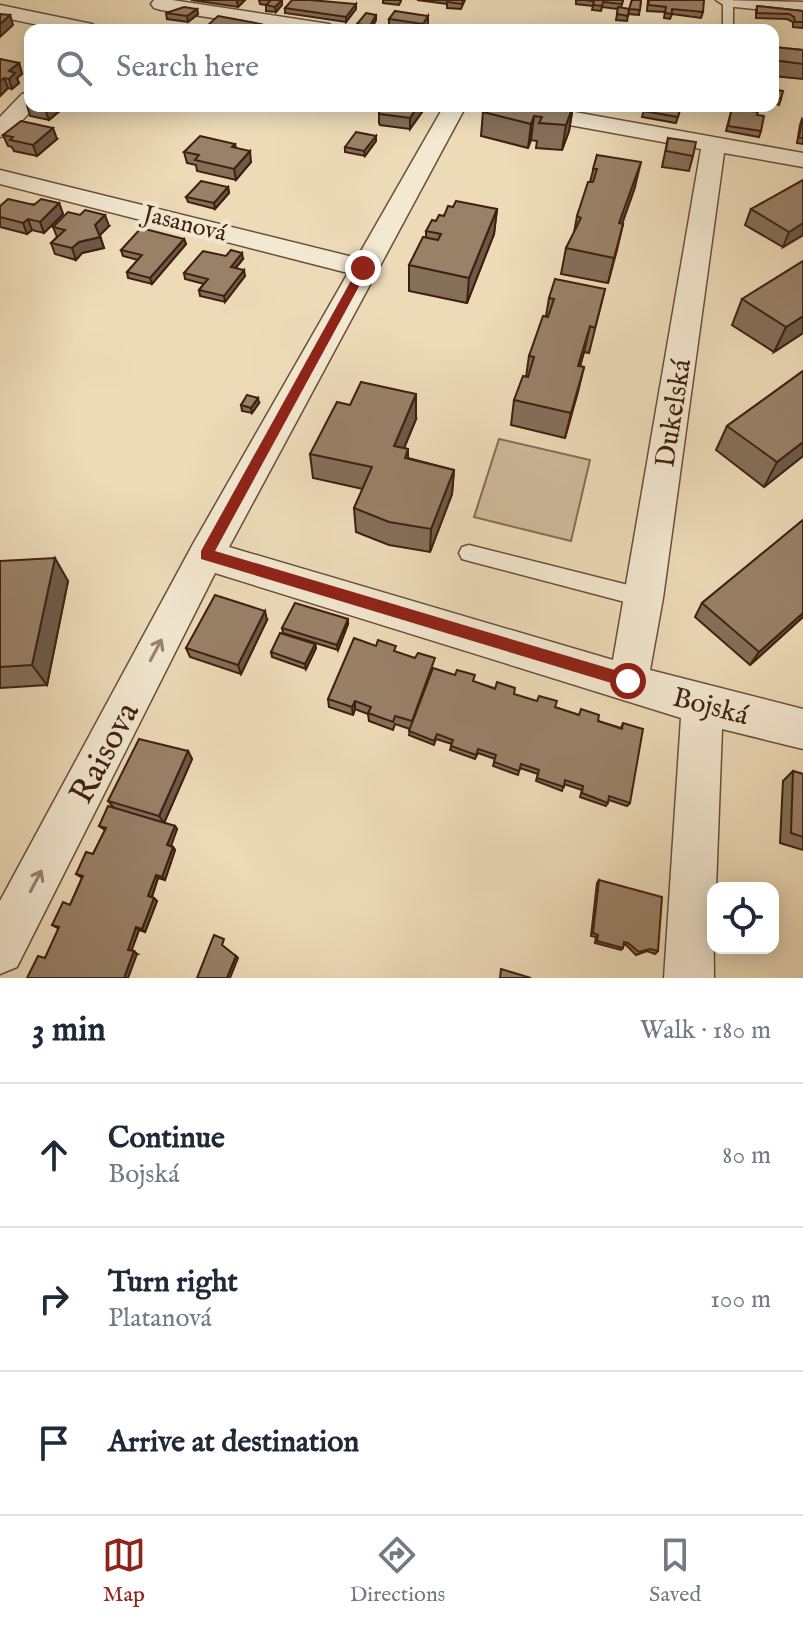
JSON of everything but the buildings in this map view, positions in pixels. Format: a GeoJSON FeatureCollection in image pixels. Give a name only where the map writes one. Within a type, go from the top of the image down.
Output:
{"type":"FeatureCollection","features":[{"type":"Feature","properties":{"kind":"street"},"geometry":{"type":"LineString","coordinates":[[726,0],[803,8]]}},
{"type":"Feature","properties":{"kind":"street"},"geometry":{"type":"LineString","coordinates":[[161,9],[281,24]]}},
{"type":"Feature","properties":{"kind":"street"},"geometry":{"type":"LineString","coordinates":[[0,11],[63,24]]}},
{"type":"Feature","properties":{"kind":"street"},"geometry":{"type":"LineString","coordinates":[[0,130],[24,105]]}},
{"type":"Feature","properties":{"kind":"street","name":"Raisova"},"geometry":{"type":"LineString","coordinates":[[0,950],[206,555],[452,112]]}},
{"type":"Feature","properties":{"kind":"street"},"geometry":{"type":"LineString","coordinates":[[536,112],[803,160]]}},
{"type":"Feature","properties":{"kind":"street","name":"Dukelská"},"geometry":{"type":"LineString","coordinates":[[628,681],[644,598],[713,145]]}},
{"type":"Feature","properties":{"kind":"street","name":"Jasanová"},"geometry":{"type":"LineString","coordinates":[[3,177],[363,268]]}},
{"type":"Feature","properties":{"kind":"street","name":"Bojská"},"geometry":{"type":"LineString","coordinates":[[206,555],[702,705],[803,729]]}},
{"type":"Feature","properties":{"kind":"street"},"geometry":{"type":"LineString","coordinates":[[689,978],[702,705]]}},
{"type":"Feature","properties":{"kind":"lane"},"geometry":{"type":"LineString","coordinates":[[726,0],[728,24]]}},
{"type":"Feature","properties":{"kind":"lane"},"geometry":{"type":"LineString","coordinates":[[469,553],[644,598]]}},
{"type":"Feature","properties":{"kind":"shaded area"},"geometry":{"type":"Polygon","coordinates":[[[499,439],[590,460],[571,541],[474,517],[499,439]]]}},
{"type":"Feature","properties":{"kind":"route"},"geometry":{"type":"LineString","coordinates":[[363,268],[206,555],[628,681]]}}]}
